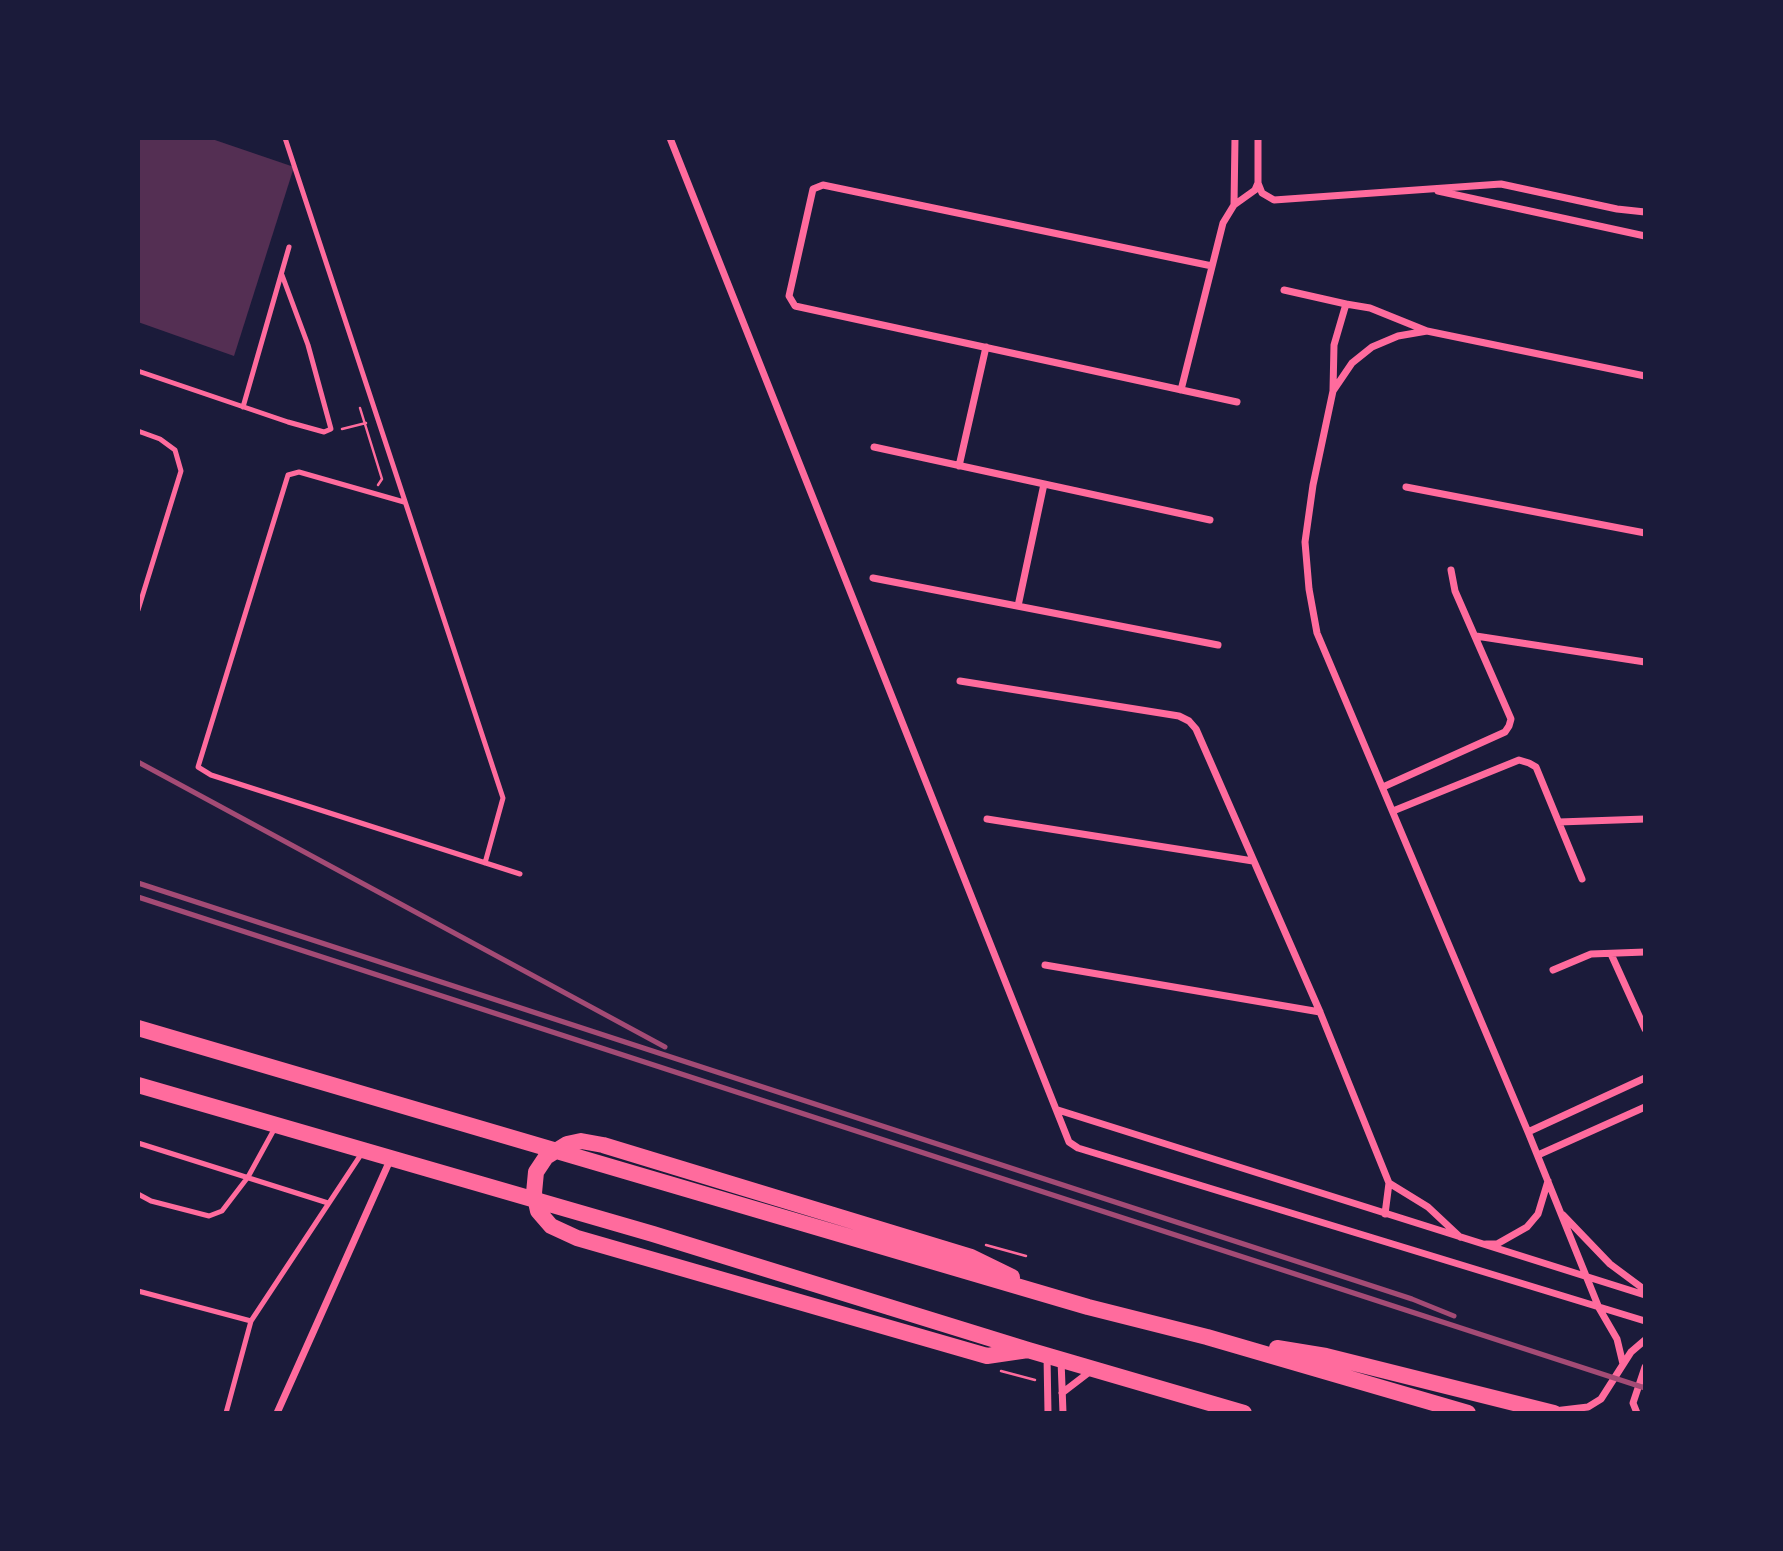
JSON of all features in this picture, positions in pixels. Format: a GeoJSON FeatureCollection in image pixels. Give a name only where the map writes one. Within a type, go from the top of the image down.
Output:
{"type":"FeatureCollection","features":[{"type":"Feature","properties":{"kind":"highway"},"geometry":{"type":"LineString","coordinates":[[138,1028],[1035,1291],[1207,1337],[1468,1413]]}},
{"type":"Feature","properties":{"kind":"highway"},"geometry":{"type":"LineString","coordinates":[[138,1085],[392,1157],[1244,1413]]}},
{"type":"Feature","properties":{"kind":"highway"},"geometry":{"type":"LineString","coordinates":[[1028,1350],[987,1356],[577,1238],[551,1226],[538,1211],[534,1193],[536,1172],[556,1149],[581,1141],[603,1145],[971,1257],[1001,1270],[1035,1291]]}},
{"type":"Feature","properties":{"kind":"highway"},"geometry":{"type":"LineString","coordinates":[[1207,1337],[1326,1356],[1552,1412]]}},
{"type":"Feature","properties":{"kind":"street"},"geometry":{"type":"LineString","coordinates":[[670,138],[1059,1110],[1065,1135],[1078,1148],[1645,1321]]}},
{"type":"Feature","properties":{"kind":"street"},"geometry":{"type":"LineString","coordinates":[[1234,205],[1235,138]]}},
{"type":"Feature","properties":{"kind":"street"},"geometry":{"type":"LineString","coordinates":[[1258,138],[1258,183],[1262,193],[1273,200],[1501,184],[1617,209],[1645,212]]}},
{"type":"Feature","properties":{"kind":"street"},"geometry":{"type":"LineString","coordinates":[[1181,390],[1223,223],[1234,205],[1255,190],[1258,183]]}},
{"type":"Feature","properties":{"kind":"street"},"geometry":{"type":"LineString","coordinates":[[1212,266],[823,185],[813,190],[790,302],[795,306],[1237,402]]}},
{"type":"Feature","properties":{"kind":"street"},"geometry":{"type":"LineString","coordinates":[[1431,189],[1645,236]]}},
{"type":"Feature","properties":{"kind":"street"},"geometry":{"type":"LineString","coordinates":[[1284,290],[1370,308],[1427,331],[1645,376]]}},
{"type":"Feature","properties":{"kind":"street"},"geometry":{"type":"LineString","coordinates":[[1346,304],[1334,345],[1333,391],[1312,485],[1306,542],[1309,589],[1317,633],[1538,1155],[1599,1308],[1617,1339],[1623,1364]]}},
{"type":"Feature","properties":{"kind":"street"},"geometry":{"type":"LineString","coordinates":[[1333,391],[1352,363],[1372,347],[1398,336],[1427,331]]}},
{"type":"Feature","properties":{"kind":"street"},"geometry":{"type":"LineString","coordinates":[[959,466],[986,347]]}},
{"type":"Feature","properties":{"kind":"street"},"geometry":{"type":"LineString","coordinates":[[874,447],[1210,520]]}},
{"type":"Feature","properties":{"kind":"street"},"geometry":{"type":"LineString","coordinates":[[1018,606],[1044,484]]}},
{"type":"Feature","properties":{"kind":"street"},"geometry":{"type":"LineString","coordinates":[[1406,487],[1645,533]]}},
{"type":"Feature","properties":{"kind":"street"},"geometry":{"type":"LineString","coordinates":[[1383,787],[1506,732],[1509,726],[1511,719],[1455,591],[1451,570]]}},
{"type":"Feature","properties":{"kind":"street"},"geometry":{"type":"LineString","coordinates":[[873,578],[1219,645]]}},
{"type":"Feature","properties":{"kind":"street"},"geometry":{"type":"LineString","coordinates":[[1476,636],[1645,662]]}},
{"type":"Feature","properties":{"kind":"street"},"geometry":{"type":"LineString","coordinates":[[960,681],[1180,716],[1189,720],[1196,729],[1320,1012],[1389,1183],[1385,1214]]}},
{"type":"Feature","properties":{"kind":"street"},"geometry":{"type":"LineString","coordinates":[[1393,811],[1519,760],[1536,767],[1582,879]]}},
{"type":"Feature","properties":{"kind":"street"},"geometry":{"type":"LineString","coordinates":[[987,819],[1253,861]]}},
{"type":"Feature","properties":{"kind":"street"},"geometry":{"type":"LineString","coordinates":[[1559,822],[1645,819]]}},
{"type":"Feature","properties":{"kind":"street"},"geometry":{"type":"LineString","coordinates":[[1553,970],[1591,954],[1645,952]]}},
{"type":"Feature","properties":{"kind":"street"},"geometry":{"type":"LineString","coordinates":[[1611,954],[1645,1029]]}},
{"type":"Feature","properties":{"kind":"street"},"geometry":{"type":"LineString","coordinates":[[1045,965],[1320,1012]]}},
{"type":"Feature","properties":{"kind":"street"},"geometry":{"type":"LineString","coordinates":[[1528,1132],[1645,1078]]}},
{"type":"Feature","properties":{"kind":"street"},"geometry":{"type":"LineString","coordinates":[[1538,1155],[1645,1107]]}},
{"type":"Feature","properties":{"kind":"street"},"geometry":{"type":"LineString","coordinates":[[1059,1110],[1462,1239],[1645,1293]]}},
{"type":"Feature","properties":{"kind":"street"},"geometry":{"type":"LineString","coordinates":[[277,1413],[392,1157]]}},
{"type":"Feature","properties":{"kind":"street"},"geometry":{"type":"LineString","coordinates":[[1480,1244],[1497,1244],[1527,1227],[1541,1206],[1548,1181]]}},
{"type":"Feature","properties":{"kind":"street"},"geometry":{"type":"LineString","coordinates":[[1389,1183],[1428,1207],[1462,1239]]}},
{"type":"Feature","properties":{"kind":"street"},"geometry":{"type":"LineString","coordinates":[[1560,1212],[1610,1264],[1645,1293]]}},
{"type":"Feature","properties":{"kind":"street"},"geometry":{"type":"LineString","coordinates":[[1552,1412],[1577,1409],[1595,1403],[1608,1391],[1623,1364],[1645,1340]]}},
{"type":"Feature","properties":{"kind":"street"},"geometry":{"type":"LineString","coordinates":[[1048,1413],[1047,1384],[1054,1357]]}},
{"type":"Feature","properties":{"kind":"street"},"geometry":{"type":"LineString","coordinates":[[1054,1357],[1062,1393],[1063,1413]]}},
{"type":"Feature","properties":{"kind":"street"},"geometry":{"type":"LineString","coordinates":[[1637,1413],[1633,1404],[1645,1367]]}},
{"type":"Feature","properties":{"kind":"street"},"geometry":{"type":"LineString","coordinates":[[1062,1393],[1094,1369]]}},
{"type":"Feature","properties":{"kind":"lane"},"geometry":{"type":"LineString","coordinates":[[285,138],[503,798],[485,863]]}},
{"type":"Feature","properties":{"kind":"lane"},"geometry":{"type":"LineString","coordinates":[[243,407],[289,247]]}},
{"type":"Feature","properties":{"kind":"lane"},"geometry":{"type":"LineString","coordinates":[[138,372],[324,432],[331,429],[308,345],[282,275]]}},
{"type":"Feature","properties":{"kind":"lane"},"geometry":{"type":"LineString","coordinates":[[138,431],[160,439],[175,450],[181,471],[138,610]]}},
{"type":"Feature","properties":{"kind":"lane"},"geometry":{"type":"LineString","coordinates":[[404,502],[299,472],[288,475],[198,767],[211,775],[520,874]]}},
{"type":"Feature","properties":{"kind":"lane"},"geometry":{"type":"LineString","coordinates":[[138,1194],[151,1201],[209,1216],[222,1211],[248,1177],[276,1126]]}},
{"type":"Feature","properties":{"kind":"lane"},"geometry":{"type":"LineString","coordinates":[[138,1143],[328,1203]]}},
{"type":"Feature","properties":{"kind":"lane"},"geometry":{"type":"LineString","coordinates":[[226,1413],[251,1321],[363,1150]]}},
{"type":"Feature","properties":{"kind":"lane"},"geometry":{"type":"LineString","coordinates":[[138,1291],[251,1321]]}},
{"type":"Feature","properties":{"kind":"path"},"geometry":{"type":"LineString","coordinates":[[360,408],[382,479],[378,485],[372,482]]}},
{"type":"Feature","properties":{"kind":"path"},"geometry":{"type":"LineString","coordinates":[[331,429],[377,420]]}},
{"type":"Feature","properties":{"kind":"path"},"geometry":{"type":"LineString","coordinates":[[981,1243],[1026,1256]]}},
{"type":"Feature","properties":{"kind":"path"},"geometry":{"type":"LineString","coordinates":[[993,1369],[1047,1384]]}},
{"type":"Feature","properties":{"kind":"building"},"geometry":{"type":"Polygon","coordinates":[[[138,138],[209,138],[294,167],[234,356],[138,322],[138,138]]]}},
{"type":"Feature","properties":{"kind":"railway"},"geometry":{"type":"LineString","coordinates":[[138,762],[665,1047]]}},
{"type":"Feature","properties":{"kind":"railway"},"geometry":{"type":"LineString","coordinates":[[138,883],[1412,1299],[1454,1316]]}},
{"type":"Feature","properties":{"kind":"railway"},"geometry":{"type":"LineString","coordinates":[[138,897],[1645,1388]]}}]}
